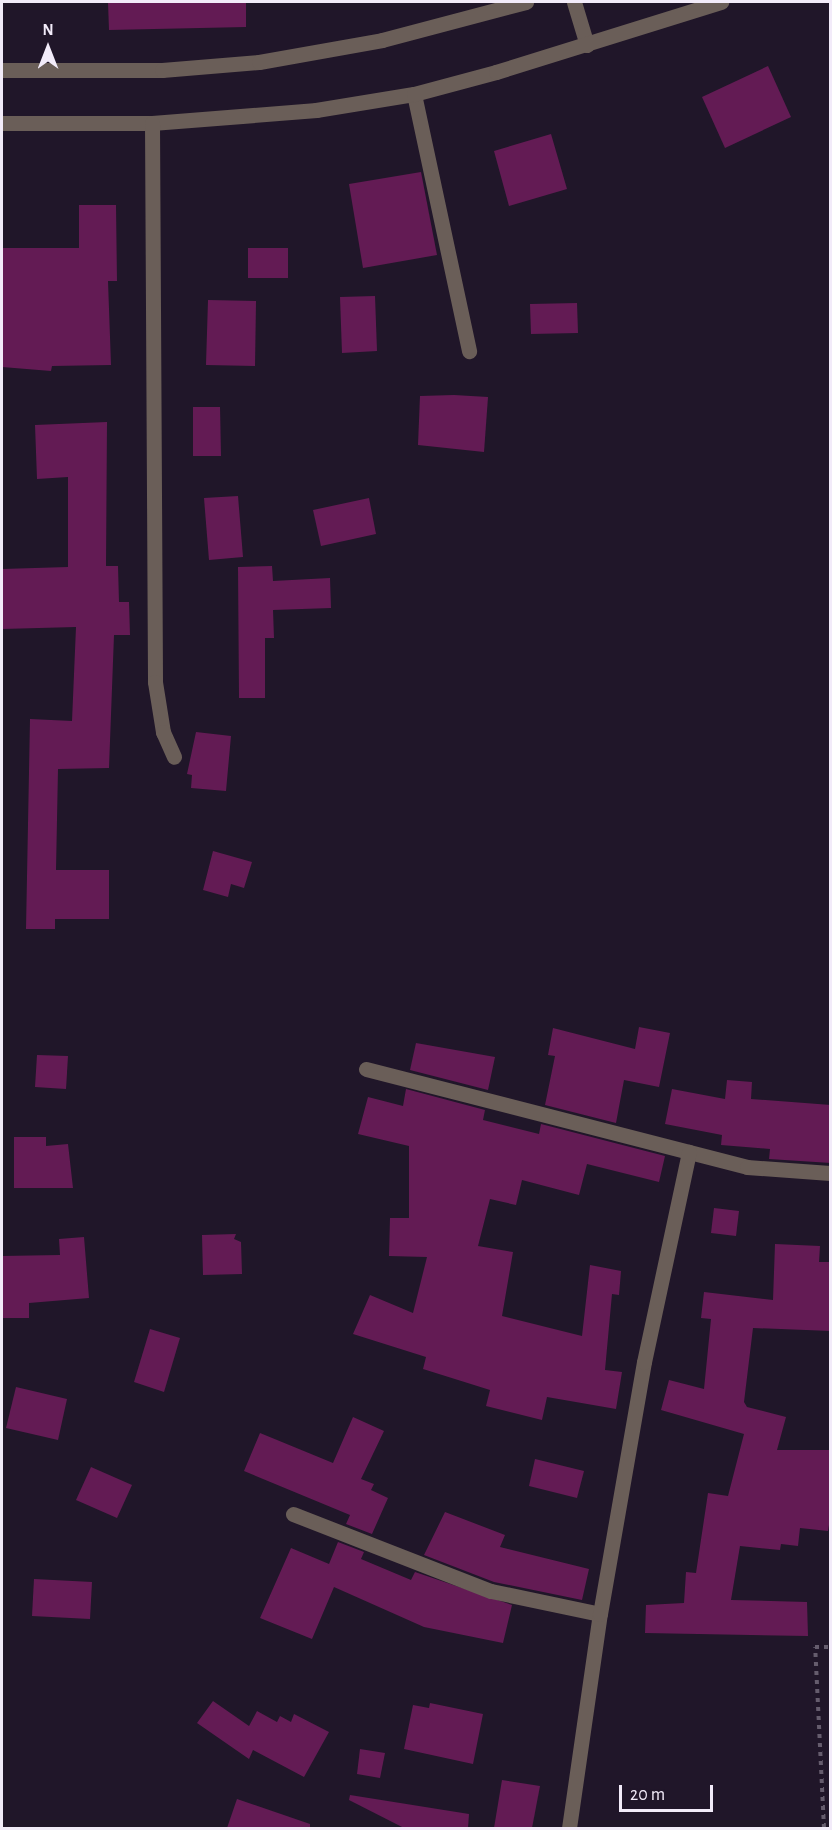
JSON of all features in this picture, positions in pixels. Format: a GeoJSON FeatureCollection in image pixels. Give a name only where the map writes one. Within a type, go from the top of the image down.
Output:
{"type":"FeatureCollection","features":[{"type":"Feature","properties":{"kind":"street"},"geometry":{"type":"LineString","coordinates":[[2,70],[162,70],[259,62],[382,40],[526,2]]}},
{"type":"Feature","properties":{"kind":"street"},"geometry":{"type":"LineString","coordinates":[[574,2],[587,45]]}},
{"type":"Feature","properties":{"kind":"street"},"geometry":{"type":"LineString","coordinates":[[2,123],[152,123],[316,110],[414,93],[587,45],[721,2]]}},
{"type":"Feature","properties":{"kind":"street"},"geometry":{"type":"LineString","coordinates":[[414,93],[470,351]]}},
{"type":"Feature","properties":{"kind":"street"},"geometry":{"type":"LineString","coordinates":[[152,123],[155,682],[163,732],[174,758]]}},
{"type":"Feature","properties":{"kind":"street"},"geometry":{"type":"LineString","coordinates":[[366,1069],[747,1167],[831,1173]]}},
{"type":"Feature","properties":{"kind":"street"},"geometry":{"type":"LineString","coordinates":[[569,1828],[600,1614],[644,1362],[689,1152]]}},
{"type":"Feature","properties":{"kind":"street"},"geometry":{"type":"LineString","coordinates":[[293,1514],[491,1591],[600,1614]]}},
{"type":"Feature","properties":{"kind":"path"},"geometry":{"type":"LineString","coordinates":[[824,1828],[815,1647],[831,1647]]}},
{"type":"Feature","properties":{"kind":"building"},"geometry":{"type":"Polygon","coordinates":[[[108,2],[246,2],[246,27],[109,30],[108,2]]]}},
{"type":"Feature","properties":{"kind":"building"},"geometry":{"type":"Polygon","coordinates":[[[768,66],[791,117],[725,148],[702,97],[768,66]]]}},
{"type":"Feature","properties":{"kind":"building"},"geometry":{"type":"Polygon","coordinates":[[[551,134],[567,189],[509,206],[494,151],[551,134]]]}},
{"type":"Feature","properties":{"kind":"building"},"geometry":{"type":"Polygon","coordinates":[[[421,172],[437,255],[363,268],[349,184],[421,172]]]}},
{"type":"Feature","properties":{"kind":"building"},"geometry":{"type":"Polygon","coordinates":[[[79,205],[116,205],[117,281],[108,281],[111,365],[52,366],[51,371],[2,367],[2,248],[79,248],[79,205]]]}},
{"type":"Feature","properties":{"kind":"building"},"geometry":{"type":"Polygon","coordinates":[[[248,248],[288,248],[288,278],[248,278],[248,248]]]}},
{"type":"Feature","properties":{"kind":"building"},"geometry":{"type":"Polygon","coordinates":[[[375,296],[377,351],[342,353],[340,297],[375,296]]]}},
{"type":"Feature","properties":{"kind":"building"},"geometry":{"type":"Polygon","coordinates":[[[208,300],[256,301],[255,366],[206,365],[208,300]]]}},
{"type":"Feature","properties":{"kind":"building"},"geometry":{"type":"Polygon","coordinates":[[[577,303],[578,333],[531,334],[530,304],[577,303]]]}},
{"type":"Feature","properties":{"kind":"building"},"geometry":{"type":"Polygon","coordinates":[[[420,396],[488,397],[484,452],[418,445],[420,396]]]}},
{"type":"Feature","properties":{"kind":"building"},"geometry":{"type":"Polygon","coordinates":[[[193,407],[220,407],[221,456],[193,456],[193,407]]]}},
{"type":"Feature","properties":{"kind":"building"},"geometry":{"type":"Polygon","coordinates":[[[107,422],[106,566],[118,566],[119,602],[129,602],[130,635],[114,635],[109,768],[58,769],[56,870],[109,870],[109,919],[55,919],[55,929],[26,929],[30,719],[72,721],[76,627],[2,629],[2,569],[68,567],[68,477],[37,479],[35,425],[107,422]]]}},
{"type":"Feature","properties":{"kind":"building"},"geometry":{"type":"Polygon","coordinates":[[[238,496],[243,557],[209,560],[204,498],[238,496]]]}},
{"type":"Feature","properties":{"kind":"building"},"geometry":{"type":"Polygon","coordinates":[[[369,498],[376,534],[321,546],[313,510],[369,498]]]}},
{"type":"Feature","properties":{"kind":"building"},"geometry":{"type":"Polygon","coordinates":[[[272,566],[273,581],[330,578],[331,608],[273,610],[274,638],[265,638],[265,698],[239,698],[238,567],[272,566]]]}},
{"type":"Feature","properties":{"kind":"building"},"geometry":{"type":"Polygon","coordinates":[[[196,732],[231,736],[226,791],[191,788],[192,775],[187,774],[196,732]]]}},
{"type":"Feature","properties":{"kind":"building"},"geometry":{"type":"Polygon","coordinates":[[[213,851],[252,862],[244,888],[231,884],[228,897],[203,890],[213,851]]]}},
{"type":"Feature","properties":{"kind":"building"},"geometry":{"type":"Polygon","coordinates":[[[639,1027],[670,1033],[659,1087],[624,1080],[616,1123],[545,1105],[555,1056],[548,1055],[553,1028],[635,1049],[639,1027]]]}},
{"type":"Feature","properties":{"kind":"building"},"geometry":{"type":"Polygon","coordinates":[[[416,1043],[495,1057],[488,1090],[410,1070],[416,1043]]]}},
{"type":"Feature","properties":{"kind":"building"},"geometry":{"type":"Polygon","coordinates":[[[37,1055],[68,1056],[66,1089],[35,1087],[37,1055]]]}},
{"type":"Feature","properties":{"kind":"building"},"geometry":{"type":"Polygon","coordinates":[[[727,1080],[752,1082],[751,1099],[831,1105],[831,1163],[769,1159],[770,1149],[721,1145],[722,1135],[665,1124],[672,1089],[725,1099],[727,1080]]]}},
{"type":"Feature","properties":{"kind":"building"},"geometry":{"type":"Polygon","coordinates":[[[406,1089],[485,1110],[483,1120],[539,1134],[541,1124],[665,1156],[659,1182],[587,1164],[579,1195],[522,1180],[516,1205],[490,1199],[478,1246],[513,1252],[502,1316],[582,1336],[590,1265],[621,1271],[619,1295],[612,1294],[605,1370],[622,1372],[616,1409],[547,1397],[542,1420],[486,1406],[490,1390],[423,1369],[426,1357],[353,1334],[370,1295],[413,1313],[427,1257],[389,1256],[390,1218],[409,1218],[409,1146],[358,1134],[368,1097],[403,1106],[406,1089]]]}},
{"type":"Feature","properties":{"kind":"building"},"geometry":{"type":"Polygon","coordinates":[[[14,1137],[46,1137],[46,1146],[68,1144],[73,1188],[14,1188],[14,1137]]]}},
{"type":"Feature","properties":{"kind":"building"},"geometry":{"type":"Polygon","coordinates":[[[714,1208],[739,1211],[736,1236],[711,1233],[714,1208]]]}},
{"type":"Feature","properties":{"kind":"building"},"geometry":{"type":"Polygon","coordinates":[[[236,1234],[234,1239],[241,1242],[242,1274],[203,1275],[202,1235],[236,1234]]]}},
{"type":"Feature","properties":{"kind":"building"},"geometry":{"type":"Polygon","coordinates":[[[84,1237],[89,1298],[29,1303],[29,1318],[2,1318],[2,1256],[60,1255],[59,1239],[84,1237]]]}},
{"type":"Feature","properties":{"kind":"building"},"geometry":{"type":"Polygon","coordinates":[[[775,1244],[820,1246],[819,1262],[830,1262],[831,1331],[753,1328],[744,1402],[747,1407],[786,1417],[777,1450],[830,1450],[831,1513],[828,1531],[800,1528],[798,1546],[781,1544],[780,1550],[740,1546],[731,1600],[807,1602],[808,1636],[645,1633],[646,1605],[684,1603],[686,1572],[696,1573],[708,1493],[728,1496],[744,1434],[661,1410],[669,1380],[704,1389],[711,1319],[701,1318],[704,1292],[773,1300],[775,1244]]]}},
{"type":"Feature","properties":{"kind":"building"},"geometry":{"type":"Polygon","coordinates":[[[150,1329],[180,1338],[164,1392],[134,1382],[150,1329]]]}},
{"type":"Feature","properties":{"kind":"building"},"geometry":{"type":"Polygon","coordinates":[[[16,1387],[67,1399],[58,1440],[6,1428],[16,1387]]]}},
{"type":"Feature","properties":{"kind":"building"},"geometry":{"type":"Polygon","coordinates":[[[353,1417],[384,1431],[361,1479],[374,1484],[371,1490],[388,1498],[372,1534],[346,1524],[350,1515],[244,1471],[260,1433],[333,1463],[353,1417]]]}},
{"type":"Feature","properties":{"kind":"building"},"geometry":{"type":"Polygon","coordinates":[[[535,1459],[584,1471],[577,1498],[529,1486],[535,1459]]]}},
{"type":"Feature","properties":{"kind":"building"},"geometry":{"type":"Polygon","coordinates":[[[91,1467],[132,1485],[117,1518],[76,1500],[91,1467]]]}},
{"type":"Feature","properties":{"kind":"building"},"geometry":{"type":"Polygon","coordinates":[[[445,1512],[505,1535],[500,1547],[589,1569],[582,1600],[494,1582],[424,1555],[445,1512]]]}},
{"type":"Feature","properties":{"kind":"building"},"geometry":{"type":"Polygon","coordinates":[[[338,1542],[364,1552],[361,1559],[411,1580],[415,1572],[512,1605],[503,1643],[424,1627],[334,1587],[312,1639],[260,1618],[291,1548],[329,1564],[338,1542]]]}},
{"type":"Feature","properties":{"kind":"building"},"geometry":{"type":"Polygon","coordinates":[[[34,1579],[92,1582],[90,1619],[32,1616],[34,1579]]]}},
{"type":"Feature","properties":{"kind":"building"},"geometry":{"type":"Polygon","coordinates":[[[213,1701],[249,1726],[257,1711],[277,1722],[280,1716],[291,1722],[294,1714],[329,1732],[304,1777],[253,1750],[249,1759],[197,1723],[213,1701]]]}},
{"type":"Feature","properties":{"kind":"building"},"geometry":{"type":"Polygon","coordinates":[[[430,1703],[483,1714],[473,1764],[404,1749],[413,1705],[429,1708],[430,1703]]]}},
{"type":"Feature","properties":{"kind":"building"},"geometry":{"type":"Polygon","coordinates":[[[360,1749],[385,1753],[380,1778],[357,1774],[360,1749]]]}},
{"type":"Feature","properties":{"kind":"building"},"geometry":{"type":"Polygon","coordinates":[[[502,1780],[540,1786],[532,1828],[494,1828],[502,1780]]]}},
{"type":"Feature","properties":{"kind":"building"},"geometry":{"type":"Polygon","coordinates":[[[350,1795],[469,1814],[468,1828],[404,1828],[349,1800],[350,1795]]]}},
{"type":"Feature","properties":{"kind":"building"},"geometry":{"type":"Polygon","coordinates":[[[237,1799],[310,1824],[310,1828],[227,1828],[237,1799]]]}}]}
